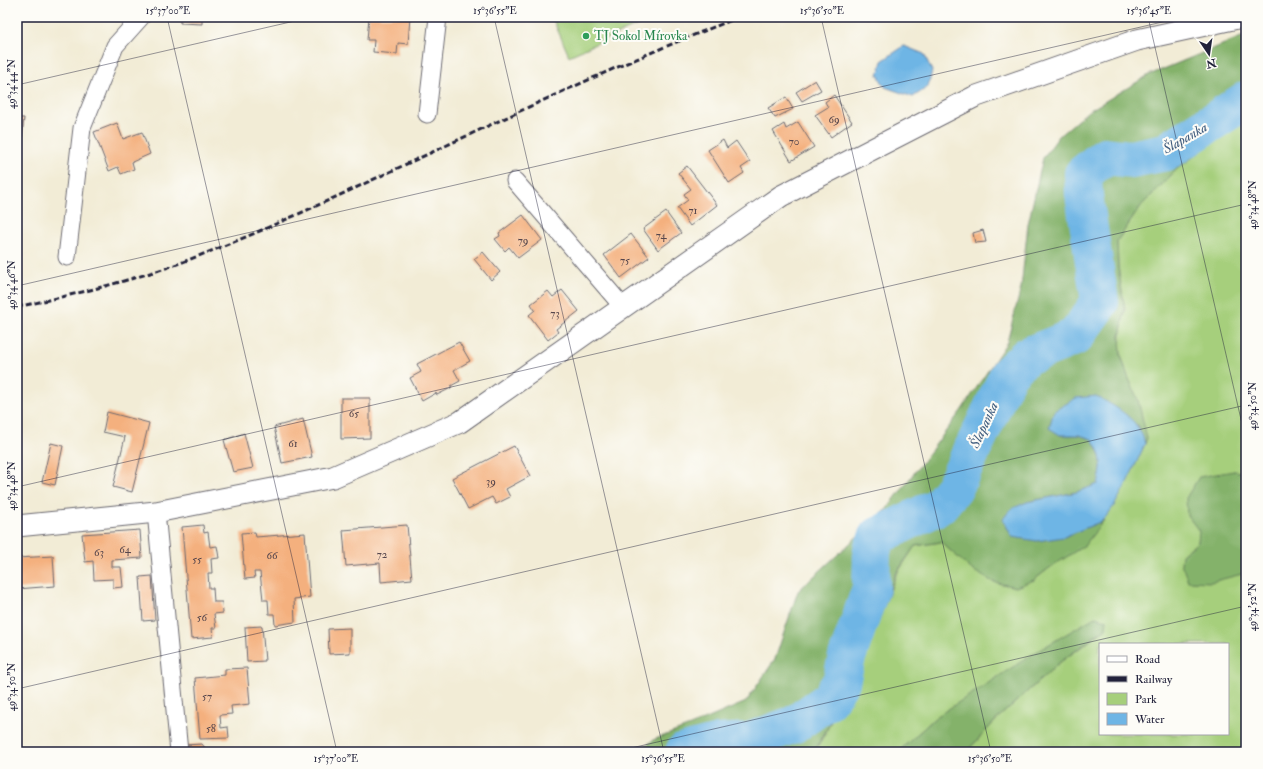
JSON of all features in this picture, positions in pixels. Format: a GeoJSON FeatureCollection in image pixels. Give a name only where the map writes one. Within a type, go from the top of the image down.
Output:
{"type":"FeatureCollection","features":[{"type":"Feature","properties":{"kind":"street"},"geometry":{"type":"LineString","coordinates":[[67,257],[82,128],[115,46],[141,17]]}},
{"type":"Feature","properties":{"kind":"street"},"geometry":{"type":"LineString","coordinates":[[427,114],[438,17]]}},
{"type":"Feature","properties":{"kind":"street"},"geometry":{"type":"LineString","coordinates":[[17,526],[156,512],[333,477],[460,422],[781,196],[974,97],[1137,40],[1242,17]]}},
{"type":"Feature","properties":{"kind":"street"},"geometry":{"type":"LineString","coordinates":[[515,181],[624,308]]}},
{"type":"Feature","properties":{"kind":"street"},"geometry":{"type":"LineString","coordinates":[[156,512],[179,752]]}},
{"type":"Feature","properties":{"kind":"green space","name":"TJ Sokol Mírovka"},"geometry":{"type":"Polygon","coordinates":[[[552,17],[655,17],[569,56],[552,17]]]}},
{"type":"Feature","properties":{"kind":"green space"},"geometry":{"type":"Polygon","coordinates":[[[1246,35],[1246,118],[1178,168],[1141,206],[1117,241],[1118,267],[1125,310],[1120,336],[1121,355],[1138,400],[1147,438],[1145,444],[1138,425],[1060,435],[1079,435],[1092,439],[1101,461],[1101,472],[1098,485],[1077,492],[1027,502],[1064,537],[1104,520],[1085,545],[1034,580],[1016,587],[993,582],[972,570],[941,542],[915,546],[895,575],[878,623],[847,693],[814,752],[638,752],[653,740],[746,702],[775,659],[798,591],[886,510],[961,411],[1007,342],[1021,288],[1028,224],[1043,158],[1059,136],[1087,112],[1149,75],[1246,35]]]}},
{"type":"Feature","properties":{"kind":"green space"},"geometry":{"type":"Polygon","coordinates":[[[1246,118],[1246,473],[1234,471],[1187,515],[1200,531],[1198,542],[1182,555],[1233,575],[1246,573],[1246,752],[966,752],[1000,716],[1059,663],[1106,629],[936,717],[898,752],[814,752],[825,734],[878,623],[896,575],[915,546],[941,542],[954,554],[1034,580],[1048,569],[1111,510],[1132,471],[1147,438],[1121,355],[1120,336],[1125,310],[1118,267],[1117,241],[1141,206],[1178,168],[1246,118]]]}},
{"type":"Feature","properties":{"kind":"green space"},"geometry":{"type":"Polygon","coordinates":[[[1234,471],[1246,473],[1246,573],[1211,582],[1188,581],[1181,563],[1182,555],[1198,542],[1199,531],[1187,515],[1186,498],[1199,477],[1234,471]]]}},
{"type":"Feature","properties":{"kind":"green space"},"geometry":{"type":"Polygon","coordinates":[[[1095,617],[1107,620],[1106,628],[1059,663],[1000,716],[966,752],[898,752],[936,717],[1036,652],[1095,617]]]}},
{"type":"Feature","properties":{"kind":"water"},"geometry":{"type":"Polygon","coordinates":[[[904,46],[924,54],[932,71],[928,87],[913,97],[885,87],[878,75],[882,61],[904,46]]]}},
{"type":"Feature","properties":{"kind":"water"},"geometry":{"type":"Polygon","coordinates":[[[1096,396],[1119,409],[1133,421],[1142,435],[1145,444],[1119,498],[1106,517],[1100,522],[1064,537],[1037,541],[1012,537],[1003,519],[1011,509],[1027,502],[1077,492],[1098,484],[1101,471],[1101,461],[1092,439],[1079,435],[1060,435],[1049,428],[1054,411],[1076,398],[1096,396]]]}},
{"type":"Feature","properties":{"kind":"building"},"geometry":{"type":"Polygon","coordinates":[[[180,17],[202,17],[202,24],[180,23],[180,17]]]}},
{"type":"Feature","properties":{"kind":"building"},"geometry":{"type":"Polygon","coordinates":[[[369,17],[410,17],[408,44],[398,43],[397,54],[373,52],[374,40],[367,40],[369,17]]]}},
{"type":"Feature","properties":{"kind":"building"},"geometry":{"type":"Polygon","coordinates":[[[815,80],[821,90],[802,101],[796,92],[815,80]]]}},
{"type":"Feature","properties":{"kind":"building"},"geometry":{"type":"Polygon","coordinates":[[[834,95],[852,122],[831,137],[815,115],[828,107],[825,102],[834,95]]]}},
{"type":"Feature","properties":{"kind":"building"},"geometry":{"type":"Polygon","coordinates":[[[786,97],[793,109],[775,118],[768,108],[786,97]]]}},
{"type":"Feature","properties":{"kind":"building"},"geometry":{"type":"Polygon","coordinates":[[[17,118],[24,118],[20,158],[17,157],[17,118]]]}},
{"type":"Feature","properties":{"kind":"building"},"geometry":{"type":"Polygon","coordinates":[[[798,122],[814,147],[791,161],[773,131],[784,124],[786,129],[798,122]]]}},
{"type":"Feature","properties":{"kind":"building"},"geometry":{"type":"Polygon","coordinates":[[[117,123],[123,139],[142,132],[150,154],[132,162],[134,169],[121,174],[118,167],[109,171],[94,132],[117,123]]]}},
{"type":"Feature","properties":{"kind":"building"},"geometry":{"type":"Polygon","coordinates":[[[723,140],[727,148],[736,141],[750,162],[741,168],[744,173],[729,183],[708,150],[723,140]]]}},
{"type":"Feature","properties":{"kind":"building"},"geometry":{"type":"Polygon","coordinates":[[[687,166],[717,205],[690,226],[677,208],[688,200],[684,194],[691,189],[678,173],[687,166]]]}},
{"type":"Feature","properties":{"kind":"building"},"geometry":{"type":"Polygon","coordinates":[[[666,212],[681,233],[658,250],[643,229],[666,212]]]}},
{"type":"Feature","properties":{"kind":"building"},"geometry":{"type":"Polygon","coordinates":[[[523,215],[542,240],[518,258],[509,247],[505,251],[495,239],[500,236],[499,233],[523,215]]]}},
{"type":"Feature","properties":{"kind":"building"},"geometry":{"type":"Polygon","coordinates":[[[983,230],[986,242],[975,243],[973,233],[983,230]]]}},
{"type":"Feature","properties":{"kind":"building"},"geometry":{"type":"Polygon","coordinates":[[[631,234],[649,257],[621,278],[604,255],[631,234]]]}},
{"type":"Feature","properties":{"kind":"building"},"geometry":{"type":"Polygon","coordinates":[[[483,252],[500,272],[491,280],[474,259],[483,252]]]}},
{"type":"Feature","properties":{"kind":"building"},"geometry":{"type":"Polygon","coordinates":[[[562,290],[579,311],[556,329],[558,332],[548,340],[529,315],[535,310],[531,304],[548,291],[553,297],[562,290]]]}},
{"type":"Feature","properties":{"kind":"building"},"geometry":{"type":"Polygon","coordinates":[[[459,342],[470,361],[454,370],[460,381],[451,386],[451,388],[437,395],[436,393],[422,401],[410,378],[421,372],[417,364],[459,342]]]}},
{"type":"Feature","properties":{"kind":"building"},"geometry":{"type":"Polygon","coordinates":[[[341,398],[370,398],[370,438],[341,439],[341,398]]]}},
{"type":"Feature","properties":{"kind":"building"},"geometry":{"type":"Polygon","coordinates":[[[107,412],[149,423],[132,492],[113,487],[125,437],[103,432],[107,412]]]}},
{"type":"Feature","properties":{"kind":"building"},"geometry":{"type":"Polygon","coordinates":[[[303,419],[312,457],[282,463],[274,427],[303,419]]]}},
{"type":"Feature","properties":{"kind":"building"},"geometry":{"type":"Polygon","coordinates":[[[244,433],[253,468],[233,472],[224,440],[244,433]]]}},
{"type":"Feature","properties":{"kind":"building"},"geometry":{"type":"Polygon","coordinates":[[[51,443],[63,446],[55,485],[42,482],[51,443]]]}},
{"type":"Feature","properties":{"kind":"building"},"geometry":{"type":"Polygon","coordinates":[[[514,446],[530,476],[506,489],[510,497],[496,504],[492,497],[468,509],[452,478],[514,446]]]}},
{"type":"Feature","properties":{"kind":"building"},"geometry":{"type":"Polygon","coordinates":[[[203,525],[204,533],[208,532],[210,547],[217,546],[219,558],[211,559],[212,573],[208,573],[209,588],[213,588],[214,602],[222,602],[223,613],[214,614],[216,628],[212,628],[213,637],[191,639],[182,527],[203,525]]]}},
{"type":"Feature","properties":{"kind":"building"},"geometry":{"type":"Polygon","coordinates":[[[407,525],[412,579],[381,582],[380,563],[346,566],[343,530],[407,525]]]}},
{"type":"Feature","properties":{"kind":"building"},"geometry":{"type":"Polygon","coordinates":[[[140,530],[142,558],[112,560],[112,567],[121,567],[123,587],[113,588],[113,579],[94,580],[93,561],[85,562],[82,534],[140,530]]]}},
{"type":"Feature","properties":{"kind":"building"},"geometry":{"type":"Polygon","coordinates":[[[255,532],[256,537],[305,533],[310,597],[294,599],[295,622],[275,625],[274,614],[269,614],[268,600],[263,600],[260,572],[254,572],[255,578],[245,579],[241,533],[255,532]]]}},
{"type":"Feature","properties":{"kind":"building"},"geometry":{"type":"Polygon","coordinates":[[[53,556],[55,586],[17,589],[17,558],[53,556]]]}},
{"type":"Feature","properties":{"kind":"building"},"geometry":{"type":"Polygon","coordinates":[[[152,576],[155,620],[143,621],[140,577],[152,576]]]}},
{"type":"Feature","properties":{"kind":"building"},"geometry":{"type":"Polygon","coordinates":[[[262,626],[265,661],[247,662],[245,627],[262,626]]]}},
{"type":"Feature","properties":{"kind":"building"},"geometry":{"type":"Polygon","coordinates":[[[350,628],[350,653],[329,654],[328,629],[350,628]]]}},
{"type":"Feature","properties":{"kind":"building"},"geometry":{"type":"Polygon","coordinates":[[[247,668],[250,704],[231,706],[232,714],[220,715],[221,728],[228,727],[229,738],[200,739],[195,678],[225,675],[225,669],[247,668]]]}},
{"type":"Feature","properties":{"kind":"building"},"geometry":{"type":"Polygon","coordinates":[[[202,744],[207,752],[185,752],[185,745],[202,744]]]}},
{"type":"Feature","properties":{"kind":"waterway","name":"Šlapanka"},"geometry":{"type":"LineString","coordinates":[[684,752],[718,743],[749,741],[795,724],[829,700],[841,682],[847,657],[871,588],[872,550],[878,536],[939,506],[954,488],[1009,373],[1027,356],[1075,337],[1100,302],[1084,195],[1083,174],[1105,156],[1131,159],[1166,152],[1246,100]]}},
{"type":"Feature","properties":{"kind":"railway"},"geometry":{"type":"LineString","coordinates":[[17,307],[120,282],[160,270],[206,253],[258,232],[650,53],[740,17]]}},
{"type":"Feature","properties":{"kind":"place","name":"TJ Sokol Mírovka"},"geometry":{"type":"Point","coordinates":[586,36]}}]}
